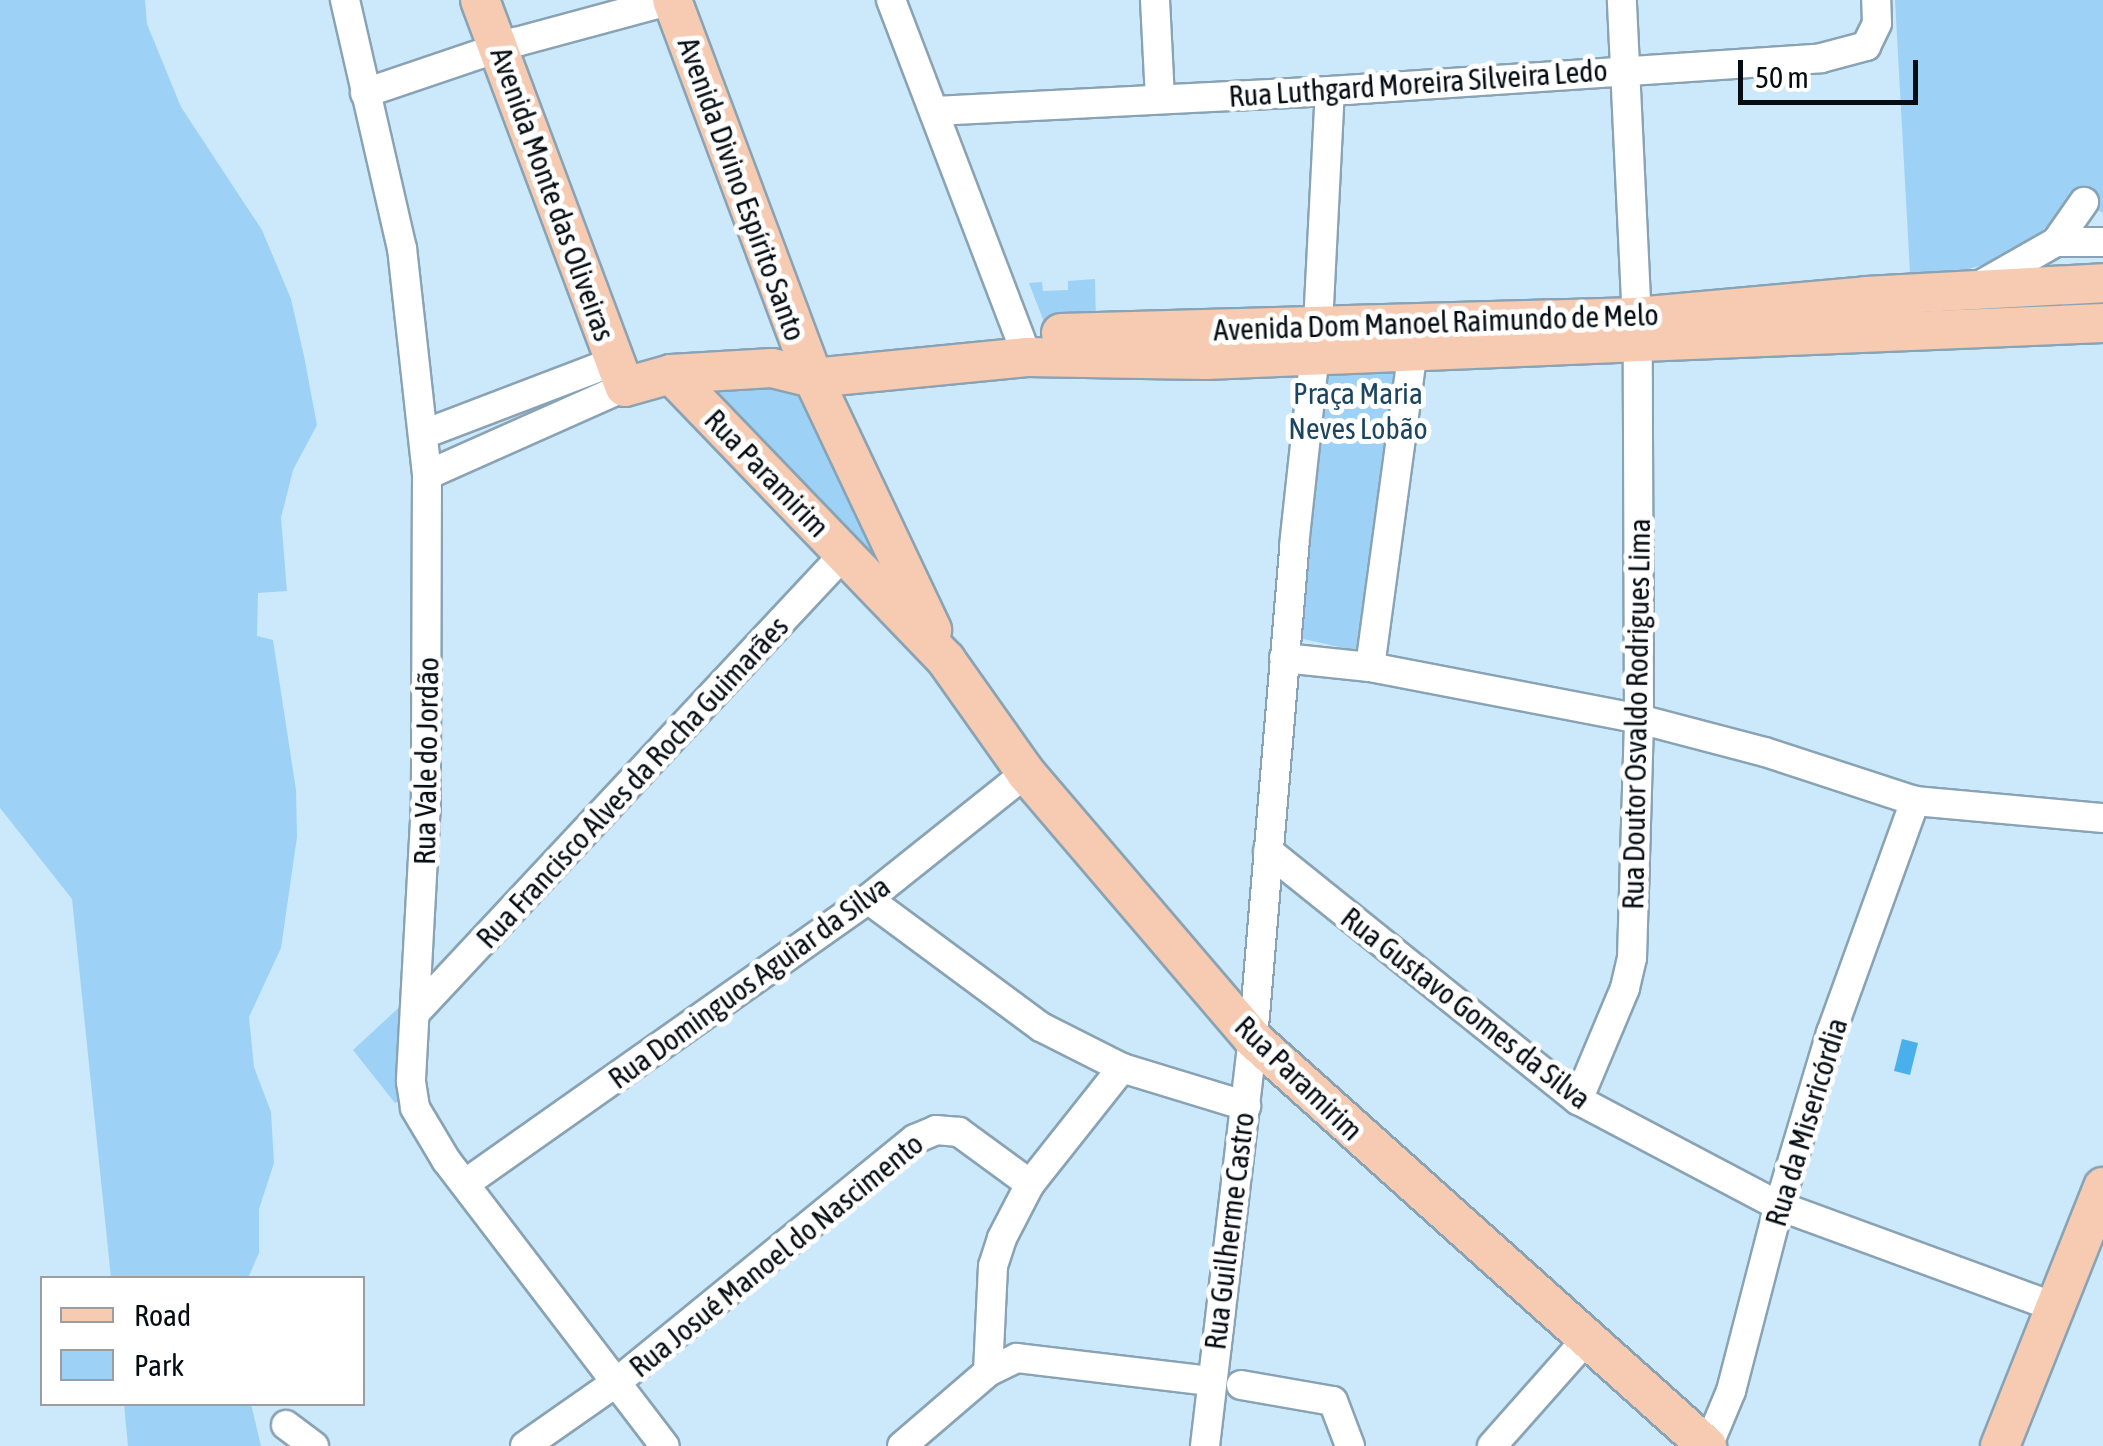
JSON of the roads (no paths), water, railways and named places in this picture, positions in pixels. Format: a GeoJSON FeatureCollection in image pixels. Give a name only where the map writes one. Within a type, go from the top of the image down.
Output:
{"type":"FeatureCollection","features":[{"type":"Feature","properties":{"kind":"main road","name":"Avenida Monte das Oliveiras"},"geometry":{"type":"LineString","coordinates":[[480,0],[620,374]]}},
{"type":"Feature","properties":{"kind":"main road","name":"Avenida Divino Espírito Santo"},"geometry":{"type":"LineString","coordinates":[[672,0],[796,366]]}},
{"type":"Feature","properties":{"kind":"main road","name":"Avenida Dom Manoel Raimundo de Melo"},"geometry":{"type":"LineString","coordinates":[[1317,339],[1413,350],[1637,330],[1974,308],[2103,283]]}},
{"type":"Feature","properties":{"kind":"main road","name":"Avenida Dom Manoel Raimundo de Melo"},"geometry":{"type":"LineString","coordinates":[[1974,308],[2103,323]]}},
{"type":"Feature","properties":{"kind":"main road","name":"Avenida Dom Manoel Raimundo de Melo"},"geometry":{"type":"LineString","coordinates":[[620,374],[796,366],[1023,344],[1637,330]]}},
{"type":"Feature","properties":{"kind":"main road","name":"Rua Paramirim"},"geometry":{"type":"LineString","coordinates":[[796,366],[946,660],[1026,774],[1253,1039],[1708,1446]]}},
{"type":"Feature","properties":{"kind":"main road","name":"Rua Paramirim"},"geometry":{"type":"LineString","coordinates":[[671,374],[946,660]]}},
{"type":"Feature","properties":{"kind":"main road"},"geometry":{"type":"LineString","coordinates":[[2000,1446],[2103,1186]]}},
{"type":"Feature","properties":{"kind":"street","name":"Rua Vale do Jordão"},"geometry":{"type":"LineString","coordinates":[[345,0],[402,248],[427,475],[426,802],[418,1010],[411,1082],[415,1108],[446,1160],[665,1446]]}},
{"type":"Feature","properties":{"kind":"street"},"geometry":{"type":"LineString","coordinates":[[365,94],[499,48],[672,0]]}},
{"type":"Feature","properties":{"kind":"street"},"geometry":{"type":"LineString","coordinates":[[891,0],[1023,344]]}},
{"type":"Feature","properties":{"kind":"street"},"geometry":{"type":"LineString","coordinates":[[1154,0],[1160,98]]}},
{"type":"Feature","properties":{"kind":"street","name":"Rua Doutor Osvaldo Rodrigues Lima"},"geometry":{"type":"LineString","coordinates":[[1578,1100],[1625,988],[1632,958],[1639,718],[1637,330],[1622,0]]}},
{"type":"Feature","properties":{"kind":"street","name":"Rua Luthgard Moreira Silveira Ledo"},"geometry":{"type":"LineString","coordinates":[[934,111],[1330,91],[1820,58],[1866,46],[1877,7]]}},
{"type":"Feature","properties":{"kind":"street"},"geometry":{"type":"LineString","coordinates":[[1330,91],[1317,339],[1284,658],[1370,666],[1639,718],[1765,752],[1915,801],[2103,818]]}},
{"type":"Feature","properties":{"kind":"street"},"geometry":{"type":"LineString","coordinates":[[1974,308],[2056,242],[2084,202]]}},
{"type":"Feature","properties":{"kind":"street"},"geometry":{"type":"LineString","coordinates":[[2056,242],[2103,242]]}},
{"type":"Feature","properties":{"kind":"street"},"geometry":{"type":"LineString","coordinates":[[1370,666],[1413,350]]}},
{"type":"Feature","properties":{"kind":"street"},"geometry":{"type":"LineString","coordinates":[[424,434],[620,374]]}},
{"type":"Feature","properties":{"kind":"street"},"geometry":{"type":"LineString","coordinates":[[427,475],[620,374]]}},
{"type":"Feature","properties":{"kind":"street","name":"Rua Francisco Alves da Rocha Guimarães"},"geometry":{"type":"LineString","coordinates":[[418,1010],[845,553]]}},
{"type":"Feature","properties":{"kind":"street","name":"Rua Guilherme Castro"},"geometry":{"type":"LineString","coordinates":[[1205,1446],[1253,1039],[1284,658]]}},
{"type":"Feature","properties":{"kind":"street","name":"Rua Dominguos Aguiar da Silva"},"geometry":{"type":"LineString","coordinates":[[466,1183],[868,899],[1026,774]]}},
{"type":"Feature","properties":{"kind":"street","name":"Rua da Misericórdia"},"geometry":{"type":"LineString","coordinates":[[1708,1446],[1732,1390],[1779,1206],[1830,1033],[1915,801]]}},
{"type":"Feature","properties":{"kind":"street","name":"Rua Gustavo Gomes da Silva"},"geometry":{"type":"LineString","coordinates":[[1268,851],[1578,1100],[1779,1206],[2057,1308]]}},
{"type":"Feature","properties":{"kind":"street"},"geometry":{"type":"LineString","coordinates":[[868,899],[1012,1009],[1122,1068],[1246,1106]]}},
{"type":"Feature","properties":{"kind":"street"},"geometry":{"type":"LineString","coordinates":[[988,1372],[993,1266],[1002,1238],[1030,1184],[1122,1068]]}},
{"type":"Feature","properties":{"kind":"street","name":"Rua Josué Manoel do Nascimento"},"geometry":{"type":"LineString","coordinates":[[526,1446],[618,1381],[916,1139],[936,1130],[959,1132],[1030,1184]]}},
{"type":"Feature","properties":{"kind":"street"},"geometry":{"type":"LineString","coordinates":[[1492,1446],[1585,1340]]}},
{"type":"Feature","properties":{"kind":"street"},"geometry":{"type":"LineString","coordinates":[[902,1446],[1003,1362],[1032,1356],[1210,1381]]}},
{"type":"Feature","properties":{"kind":"street"},"geometry":{"type":"LineString","coordinates":[[1241,1386],[1333,1401],[1350,1446]]}},
{"type":"Feature","properties":{"kind":"street"},"geometry":{"type":"LineString","coordinates":[[286,1425],[314,1446]]}},
{"type":"Feature","properties":{"kind":"park label","name":"Praça Maria Neves Lobão"},"geometry":{"type":"Point","coordinates":[1358,410]}}]}
